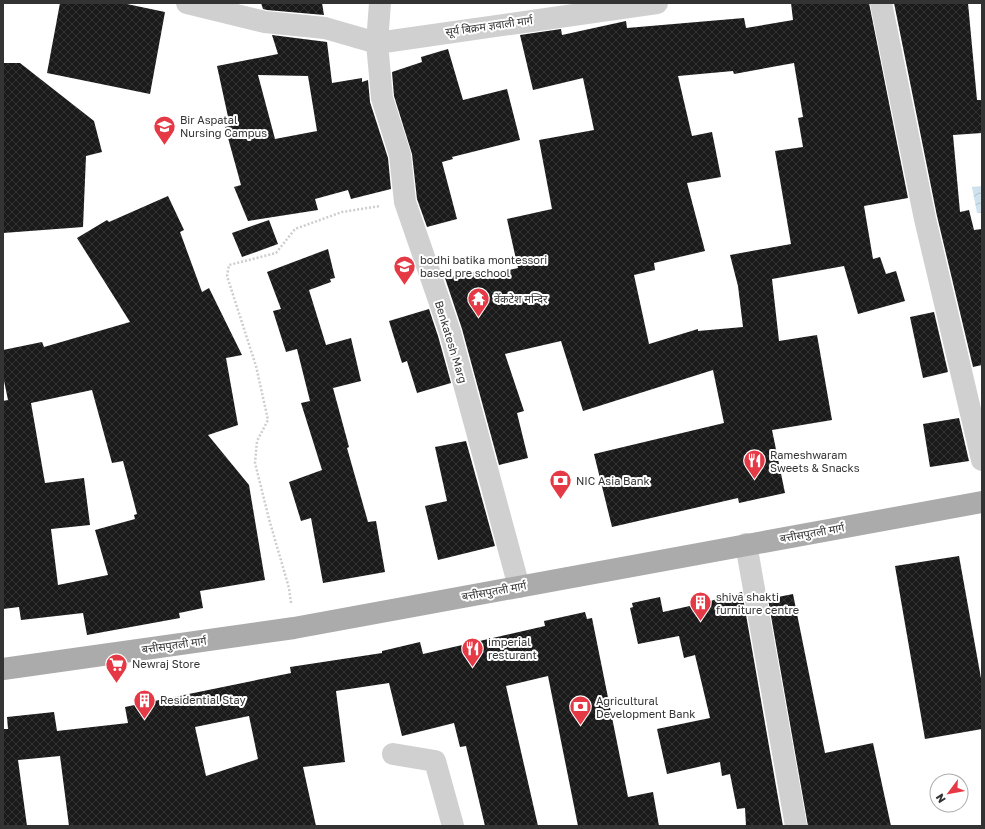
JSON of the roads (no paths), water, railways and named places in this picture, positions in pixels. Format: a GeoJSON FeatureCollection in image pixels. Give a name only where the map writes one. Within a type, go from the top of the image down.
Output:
{"type":"FeatureCollection","features":[{"type":"Feature","properties":{"kind":"main road","name":"बत्तीसपुतली मार्ग"},"geometry":{"type":"LineString","coordinates":[[3,669],[294,628],[746,544],[982,502]]}},
{"type":"Feature","properties":{"kind":"street"},"geometry":{"type":"LineString","coordinates":[[187,3],[265,22],[326,28],[376,43],[380,3]]}},
{"type":"Feature","properties":{"kind":"street","name":"सूर्य बिक्रम ज्ञवाली मार्ग"},"geometry":{"type":"LineString","coordinates":[[376,43],[657,3]]}},
{"type":"Feature","properties":{"kind":"street"},"geometry":{"type":"LineString","coordinates":[[881,3],[925,219],[982,460]]}},
{"type":"Feature","properties":{"kind":"street","name":"Benkatesh Marg"},"geometry":{"type":"LineString","coordinates":[[376,43],[382,98],[400,155],[405,202],[450,332],[519,587]]}},
{"type":"Feature","properties":{"kind":"street"},"geometry":{"type":"LineString","coordinates":[[746,544],[796,826]]}},
{"type":"Feature","properties":{"kind":"street"},"geometry":{"type":"LineString","coordinates":[[393,754],[435,761],[453,826]]}},
{"type":"Feature","properties":{"kind":"water"},"geometry":{"type":"Polygon","coordinates":[[[982,186],[982,213],[977,213],[972,187],[982,186]]]}},
{"type":"Feature","properties":{"kind":"place","name":"Bir Aspatal Nursing Campus"},"geometry":{"type":"Point","coordinates":[164,146]}},
{"type":"Feature","properties":{"kind":"place","name":"bodhi batika montessori based pre school"},"geometry":{"type":"Point","coordinates":[405,286]}},
{"type":"Feature","properties":{"kind":"place","name":"वेंकटेश मन्दिर"},"geometry":{"type":"Point","coordinates":[478,318]}},
{"type":"Feature","properties":{"kind":"place","name":"Rameshwaram Sweets & Snacks"},"geometry":{"type":"Point","coordinates":[755,480]}},
{"type":"Feature","properties":{"kind":"place","name":"NIC Asia Bank"},"geometry":{"type":"Point","coordinates":[560,500]}},
{"type":"Feature","properties":{"kind":"place","name":"shiva shakti furniture centre"},"geometry":{"type":"Point","coordinates":[700,622]}},
{"type":"Feature","properties":{"kind":"place","name":"imperial resturant"},"geometry":{"type":"Point","coordinates":[472,668]}},
{"type":"Feature","properties":{"kind":"place","name":"Newraj Store"},"geometry":{"type":"Point","coordinates":[117,684]}},
{"type":"Feature","properties":{"kind":"place","name":"Residential Stay"},"geometry":{"type":"Point","coordinates":[144,720]}},
{"type":"Feature","properties":{"kind":"place","name":"Agricultural Development Bank"},"geometry":{"type":"Point","coordinates":[581,726]}}]}
